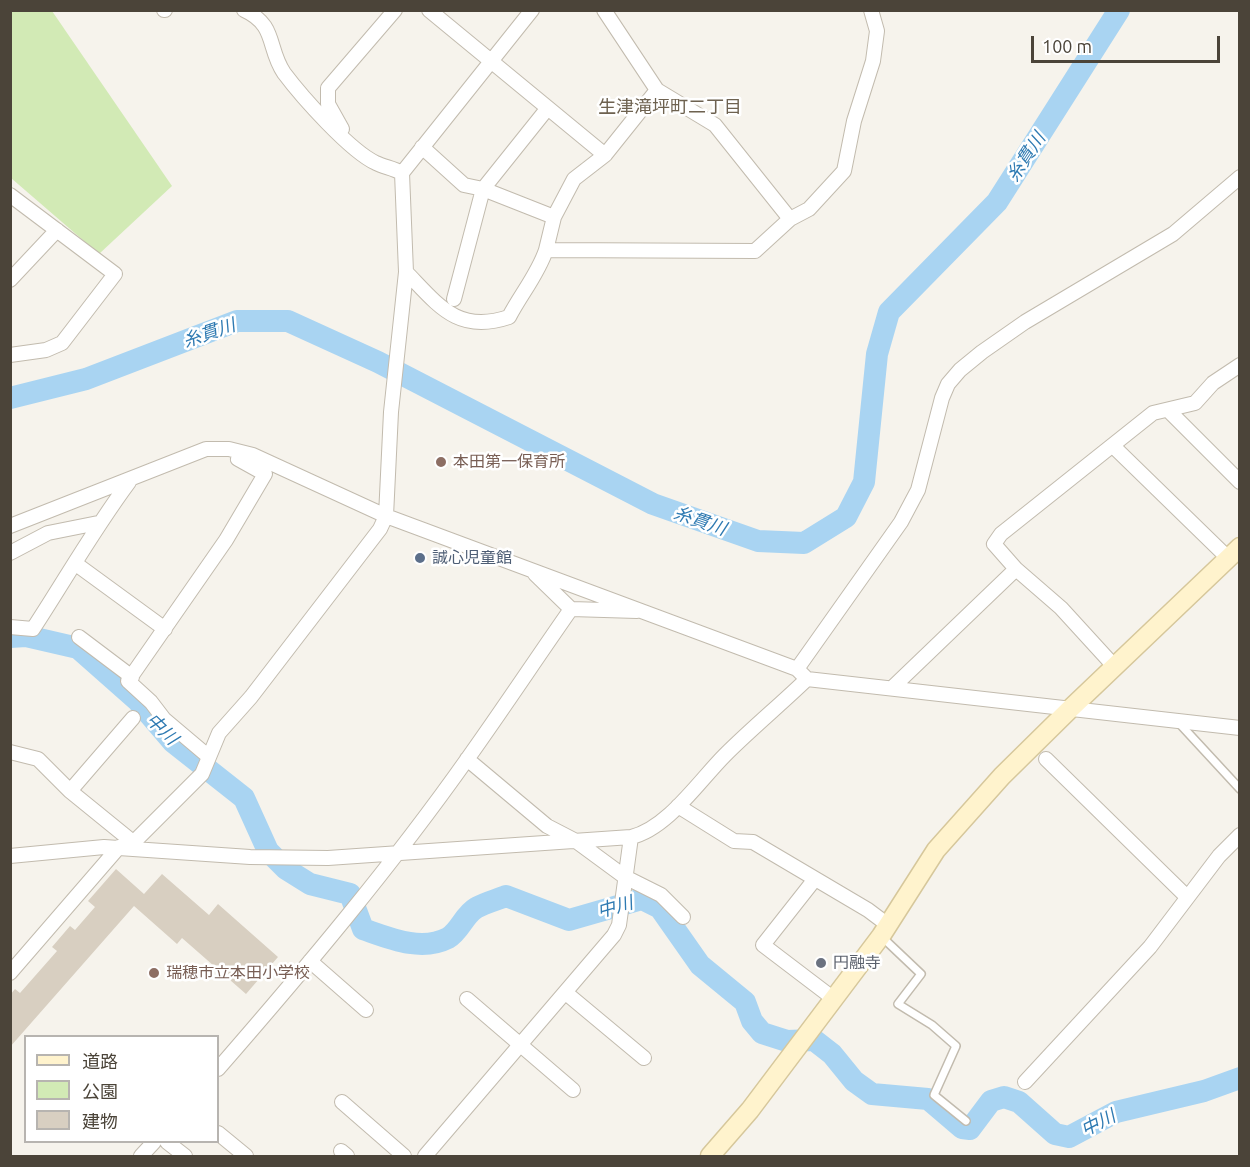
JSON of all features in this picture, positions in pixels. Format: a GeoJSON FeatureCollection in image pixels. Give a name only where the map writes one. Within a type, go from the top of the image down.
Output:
{"type":"FeatureCollection","features":[{"type":"Feature","properties":{"kind":"street"},"geometry":{"type":"LineString","coordinates":[[244,10],[260,19],[268,28],[275,55],[283,72],[304,98],[349,142],[375,162],[402,173]]}},
{"type":"Feature","properties":{"kind":"street"},"geometry":{"type":"LineString","coordinates":[[349,142],[328,104],[328,88],[394,10]]}},
{"type":"Feature","properties":{"kind":"street"},"geometry":{"type":"LineString","coordinates":[[429,10],[490,63],[605,155]]}},
{"type":"Feature","properties":{"kind":"street"},"geometry":{"type":"LineString","coordinates":[[13,966],[127,846],[202,774],[219,733],[251,697],[380,529],[386,516],[391,412],[406,272],[402,173],[532,10]]}},
{"type":"Feature","properties":{"kind":"street"},"geometry":{"type":"LineString","coordinates":[[604,10],[657,90],[715,126],[790,219]]}},
{"type":"Feature","properties":{"kind":"street"},"geometry":{"type":"LineString","coordinates":[[546,250],[754,251],[790,219],[809,209],[844,171],[854,121],[873,61],[877,31],[871,10]]}},
{"type":"Feature","properties":{"kind":"street"},"geometry":{"type":"LineString","coordinates":[[406,272],[453,317],[477,323],[509,317],[527,284],[539,270],[554,217],[574,179],[605,155],[657,90]]}},
{"type":"Feature","properties":{"kind":"street"},"geometry":{"type":"LineString","coordinates":[[454,299],[483,189],[547,109]]}},
{"type":"Feature","properties":{"kind":"street"},"geometry":{"type":"LineString","coordinates":[[422,147],[465,185],[483,189],[554,217]]}},
{"type":"Feature","properties":{"kind":"street"},"geometry":{"type":"LineString","coordinates":[[10,856],[127,846],[250,857],[328,858],[631,837],[643,834],[678,806],[802,674],[901,522],[918,490],[942,398],[948,384],[960,370],[1025,322],[1173,234],[1239,177]]}},
{"type":"Feature","properties":{"kind":"street"},"geometry":{"type":"LineString","coordinates":[[10,195],[115,274],[62,343],[46,350],[10,355]]}},
{"type":"Feature","properties":{"kind":"street"},"geometry":{"type":"LineString","coordinates":[[10,280],[57,230]]}},
{"type":"Feature","properties":{"kind":"street"},"geometry":{"type":"LineString","coordinates":[[1114,666],[1061,608],[1016,569],[994,544],[1001,534],[1153,413],[1194,403],[1213,384],[1239,364]]}},
{"type":"Feature","properties":{"kind":"street"},"geometry":{"type":"LineString","coordinates":[[1168,410],[1239,482]]}},
{"type":"Feature","properties":{"kind":"street"},"geometry":{"type":"LineString","coordinates":[[710,1156],[750,1110],[885,931],[936,850],[1002,776],[1233,552],[1113,446]]}},
{"type":"Feature","properties":{"kind":"street"},"geometry":{"type":"LineString","coordinates":[[10,526],[206,449],[240,452],[386,516],[645,611],[802,674],[1069,710],[1239,728]]}},
{"type":"Feature","properties":{"kind":"street"},"geometry":{"type":"LineString","coordinates":[[209,758],[164,719],[151,702],[128,681],[226,540],[265,474],[238,459],[240,452]]}},
{"type":"Feature","properties":{"kind":"street"},"geometry":{"type":"LineString","coordinates":[[10,627],[33,629],[76,564],[98,524],[130,480]]}},
{"type":"Feature","properties":{"kind":"street"},"geometry":{"type":"LineString","coordinates":[[10,553],[48,533],[98,524]]}},
{"type":"Feature","properties":{"kind":"street"},"geometry":{"type":"LineString","coordinates":[[76,564],[165,629]]}},
{"type":"Feature","properties":{"kind":"street"},"geometry":{"type":"LineString","coordinates":[[893,687],[1016,569]]}},
{"type":"Feature","properties":{"kind":"street"},"geometry":{"type":"LineString","coordinates":[[532,571],[570,609],[645,611]]}},
{"type":"Feature","properties":{"kind":"street"},"geometry":{"type":"LineString","coordinates":[[219,1068],[310,961],[396,854],[467,759],[570,609]]}},
{"type":"Feature","properties":{"kind":"street"},"geometry":{"type":"LineString","coordinates":[[79,637],[132,676]]}},
{"type":"Feature","properties":{"kind":"street"},"geometry":{"type":"LineString","coordinates":[[70,791],[133,718]]}},
{"type":"Feature","properties":{"kind":"street"},"geometry":{"type":"LineString","coordinates":[[10,752],[38,759],[127,846]]}},
{"type":"Feature","properties":{"kind":"street"},"geometry":{"type":"LineString","coordinates":[[467,759],[547,826],[576,841],[625,877],[661,895],[683,917]]}},
{"type":"Feature","properties":{"kind":"street"},"geometry":{"type":"LineString","coordinates":[[1046,759],[1187,897]]}},
{"type":"Feature","properties":{"kind":"street"},"geometry":{"type":"LineString","coordinates":[[678,806],[734,841],[753,842],[868,910],[885,931]]}},
{"type":"Feature","properties":{"kind":"street"},"geometry":{"type":"LineString","coordinates":[[1025,1082],[1150,947],[1187,897],[1239,835]]}},
{"type":"Feature","properties":{"kind":"street"},"geometry":{"type":"LineString","coordinates":[[425,1156],[614,934],[619,925],[631,837]]}},
{"type":"Feature","properties":{"kind":"street"},"geometry":{"type":"LineString","coordinates":[[814,879],[763,945],[834,999]]}},
{"type":"Feature","properties":{"kind":"street"},"geometry":{"type":"LineString","coordinates":[[310,961],[366,1010]]}},
{"type":"Feature","properties":{"kind":"street"},"geometry":{"type":"LineString","coordinates":[[566,993],[644,1058]]}},
{"type":"Feature","properties":{"kind":"street"},"geometry":{"type":"LineString","coordinates":[[467,999],[573,1090]]}},
{"type":"Feature","properties":{"kind":"street"},"geometry":{"type":"LineString","coordinates":[[342,1102],[404,1156]]}},
{"type":"Feature","properties":{"kind":"street"},"geometry":{"type":"LineString","coordinates":[[219,1134],[246,1156]]}},
{"type":"Feature","properties":{"kind":"street"},"geometry":{"type":"LineString","coordinates":[[141,1156],[153,1143]]}},
{"type":"Feature","properties":{"kind":"street"},"geometry":{"type":"LineString","coordinates":[[168,1143],[185,1156]]}},
{"type":"Feature","properties":{"kind":"lane"},"geometry":{"type":"LineString","coordinates":[[1178,721],[1239,789]]}},
{"type":"Feature","properties":{"kind":"lane"},"geometry":{"type":"LineString","coordinates":[[885,931],[921,974],[898,1004],[932,1025],[956,1046],[934,1095],[966,1121]]}},
{"type":"Feature","properties":{"kind":"green space"},"geometry":{"type":"Polygon","coordinates":[[[11,11],[52,11],[172,186],[99,254],[11,178],[11,11]]]}},
{"type":"Feature","properties":{"kind":"building"},"geometry":{"type":"Polygon","coordinates":[[[116,869],[144,894],[162,874],[209,915],[218,904],[278,957],[246,994],[182,938],[177,944],[134,906],[10,1047],[10,995],[15,989],[20,993],[57,951],[52,947],[70,926],[75,930],[95,907],[88,901],[116,869]]]}},
{"type":"Feature","properties":{"kind":"waterway","name":"糸貫川"},"geometry":{"type":"LineString","coordinates":[[10,398],[86,379],[237,321],[288,321],[378,362],[653,504],[758,541],[804,543],[846,517],[864,482],[877,354],[889,312],[997,202],[1119,10]]}},
{"type":"Feature","properties":{"kind":"waterway","name":"中川"},"geometry":{"type":"LineString","coordinates":[[10,637],[26,636],[78,648],[138,701],[173,742],[244,798],[268,851],[286,869],[310,884],[350,894],[363,929],[405,942],[427,944],[448,938],[476,908],[506,896],[569,920],[642,899],[660,908],[700,965],[745,1002],[752,1021],[762,1033],[787,1041],[814,1040],[832,1054],[854,1081],[872,1094],[928,1099],[962,1128],[970,1129],[991,1101],[1004,1097],[1019,1102],[1055,1134],[1069,1137],[1116,1112],[1204,1091],[1240,1078]]}},
{"type":"Feature","properties":{"kind":"place","name":"本田第一保育所"},"geometry":{"type":"Point","coordinates":[441,462]}},
{"type":"Feature","properties":{"kind":"place","name":"誠心児童館"},"geometry":{"type":"Point","coordinates":[420,558]}},
{"type":"Feature","properties":{"kind":"place","name":"円融寺"},"geometry":{"type":"Point","coordinates":[821,963]}},
{"type":"Feature","properties":{"kind":"place","name":"瑞穂市立本田小学校"},"geometry":{"type":"Point","coordinates":[154,973]}},
{"type":"Feature","properties":{"kind":"district","name":"生津滝坪町二丁目"},"geometry":{"type":"Point","coordinates":[670,107]}}]}
